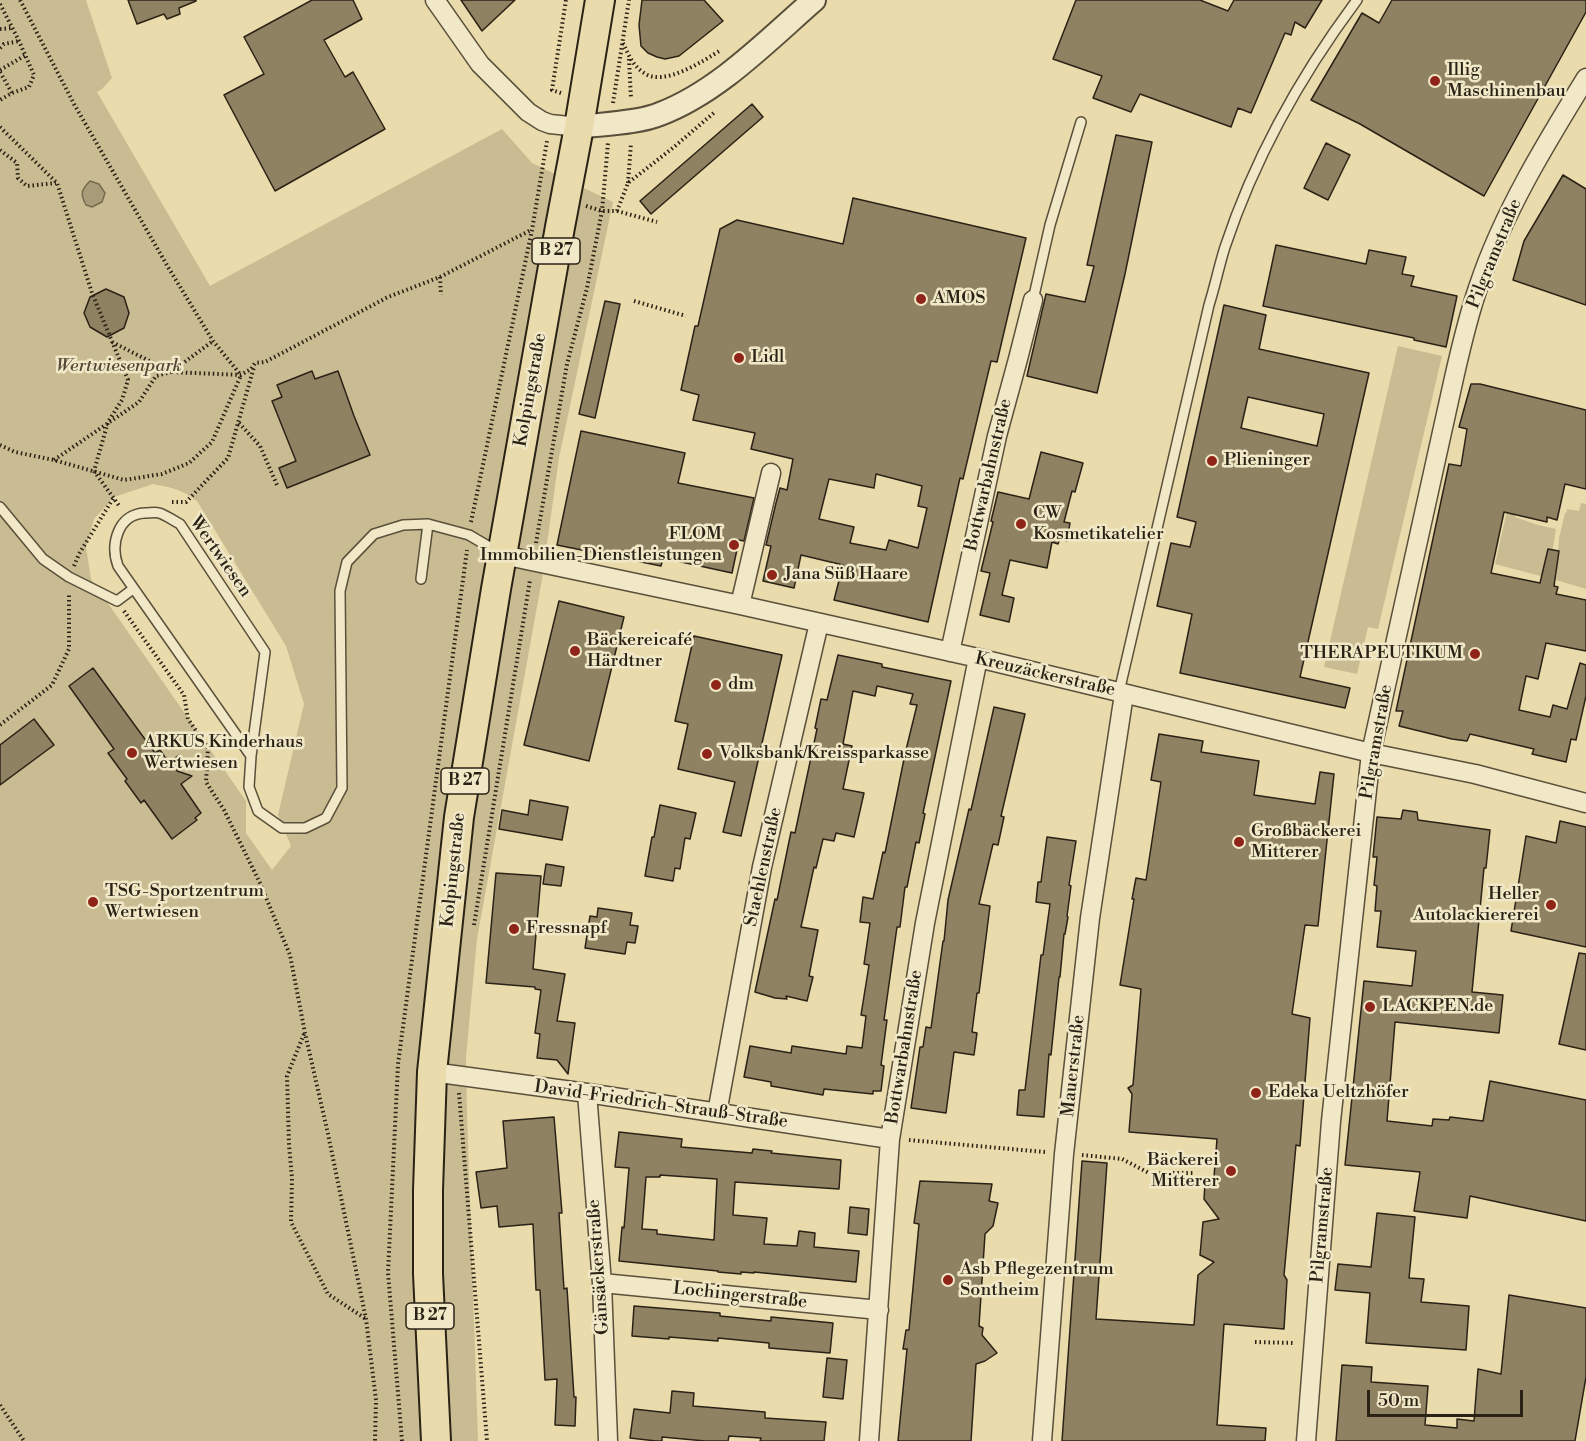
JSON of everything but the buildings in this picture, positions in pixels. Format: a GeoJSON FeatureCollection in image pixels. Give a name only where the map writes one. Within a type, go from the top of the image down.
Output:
{"type":"FeatureCollection","features":[{"type":"Feature","properties":{"kind":"main road","name":"B 27"},"geometry":{"type":"LineString","coordinates":[[579,127],[600,0]]}},
{"type":"Feature","properties":{"kind":"main road","name":"Kolpingstraße"},"geometry":{"type":"LineString","coordinates":[[436,1441],[428,1274],[428,1190],[445,1073],[459,818],[502,555],[579,127]]}},
{"type":"Feature","properties":{"kind":"street"},"geometry":{"type":"LineString","coordinates":[[435,0],[480,64],[528,112],[550,124],[579,127],[659,115],[687,101],[721,80],[814,0]]}},
{"type":"Feature","properties":{"kind":"street","name":"Pilgramstraße"},"geometry":{"type":"LineString","coordinates":[[1306,1441],[1331,1121],[1371,753],[1454,378],[1478,286],[1518,196],[1586,78]]}},
{"type":"Feature","properties":{"kind":"street","name":"Bottwarbahnstraße"},"geometry":{"type":"LineString","coordinates":[[950,652],[997,436],[1033,300]]}},
{"type":"Feature","properties":{"kind":"street"},"geometry":{"type":"LineString","coordinates":[[740,605],[771,473]]}},
{"type":"Feature","properties":{"kind":"street","name":"Kreuzäckerstraße"},"geometry":{"type":"LineString","coordinates":[[502,555],[978,658],[1371,753],[1475,774],[1586,803]]}},
{"type":"Feature","properties":{"kind":"street","name":"Staehlenstraße"},"geometry":{"type":"LineString","coordinates":[[717,1113],[762,867],[819,623]]}},
{"type":"Feature","properties":{"kind":"street","name":"Bottwarbahnstraße"},"geometry":{"type":"LineString","coordinates":[[869,1441],[890,1139],[925,923],[978,658]]}},
{"type":"Feature","properties":{"kind":"street","name":"Mauerstraße"},"geometry":{"type":"LineString","coordinates":[[1042,1441],[1064,1154],[1089,929],[1122,693]]}},
{"type":"Feature","properties":{"kind":"street","name":"David-Friedrich-Strauß-Straße"},"geometry":{"type":"LineString","coordinates":[[445,1073],[890,1139]]}},
{"type":"Feature","properties":{"kind":"street","name":"Gänsäckerstraße"},"geometry":{"type":"LineString","coordinates":[[587,1093],[602,1283],[608,1441]]}},
{"type":"Feature","properties":{"kind":"street","name":"Lochingerstraße"},"geometry":{"type":"LineString","coordinates":[[602,1283],[879,1310]]}},
{"type":"Feature","properties":{"kind":"lane"},"geometry":{"type":"LineString","coordinates":[[1122,693],[1209,305],[1225,248],[1246,193],[1282,115],[1313,64],[1357,0]]}},
{"type":"Feature","properties":{"kind":"lane"},"geometry":{"type":"LineString","coordinates":[[1033,300],[1050,225],[1081,123]]}},
{"type":"Feature","properties":{"kind":"lane"},"geometry":{"type":"LineString","coordinates":[[0,507],[43,559],[69,576],[117,601],[133,590]]}},
{"type":"Feature","properties":{"kind":"lane","name":"Wertwiesen"},"geometry":{"type":"LineString","coordinates":[[129,518],[139,513],[158,513],[180,524],[265,652],[249,787],[258,811],[282,828],[305,828],[326,818],[342,788],[340,591],[346,562],[374,534],[403,525],[428,524],[469,535],[502,555]]}},
{"type":"Feature","properties":{"kind":"lane"},"geometry":{"type":"LineString","coordinates":[[129,518],[117,533],[114,554],[118,566],[251,756]]}},
{"type":"Feature","properties":{"kind":"lane"},"geometry":{"type":"LineString","coordinates":[[421,579],[428,524]]}},
{"type":"Feature","properties":{"kind":"path"},"geometry":{"type":"LineString","coordinates":[[20,0],[74,104],[168,267],[213,341],[241,375]]}},
{"type":"Feature","properties":{"kind":"path"},"geometry":{"type":"LineString","coordinates":[[255,363],[265,362],[388,297],[440,277],[532,230],[550,124],[561,93],[552,90],[566,0]]}},
{"type":"Feature","properties":{"kind":"path"},"geometry":{"type":"LineString","coordinates":[[473,930],[567,364],[587,288],[602,211],[609,123],[629,0]]}},
{"type":"Feature","properties":{"kind":"path"},"geometry":{"type":"LineString","coordinates":[[0,100],[29,87],[34,75],[1,6]]}},
{"type":"Feature","properties":{"kind":"path"},"geometry":{"type":"LineString","coordinates":[[0,29],[13,28]]}},
{"type":"Feature","properties":{"kind":"path"},"geometry":{"type":"LineString","coordinates":[[0,48],[4,44],[19,41]]}},
{"type":"Feature","properties":{"kind":"path"},"geometry":{"type":"LineString","coordinates":[[622,42],[629,58],[645,74],[663,78],[689,68],[722,50]]}},
{"type":"Feature","properties":{"kind":"path"},"geometry":{"type":"LineString","coordinates":[[12,93],[0,71],[26,55]]}},
{"type":"Feature","properties":{"kind":"path"},"geometry":{"type":"LineString","coordinates":[[617,211],[628,183],[724,104]]}},
{"type":"Feature","properties":{"kind":"path"},"geometry":{"type":"LineString","coordinates":[[0,127],[57,183],[92,293],[128,380],[122,400],[108,422],[94,471]]}},
{"type":"Feature","properties":{"kind":"path"},"geometry":{"type":"LineString","coordinates":[[0,150],[17,163],[18,178],[27,186],[57,183]]}},
{"type":"Feature","properties":{"kind":"path"},"geometry":{"type":"LineString","coordinates":[[602,211],[617,211],[657,222]]}},
{"type":"Feature","properties":{"kind":"path"},"geometry":{"type":"LineString","coordinates":[[440,277],[441,295]]}},
{"type":"Feature","properties":{"kind":"path"},"geometry":{"type":"LineString","coordinates":[[634,301],[686,316]]}},
{"type":"Feature","properties":{"kind":"path"},"geometry":{"type":"LineString","coordinates":[[171,372],[213,341]]}},
{"type":"Feature","properties":{"kind":"path"},"geometry":{"type":"LineString","coordinates":[[112,342],[171,372]]}},
{"type":"Feature","properties":{"kind":"path"},"geometry":{"type":"LineString","coordinates":[[54,460],[139,402],[156,376],[171,372],[241,375],[251,369],[255,363]]}},
{"type":"Feature","properties":{"kind":"path"},"geometry":{"type":"LineString","coordinates":[[163,503],[186,502],[228,458],[255,363]]}},
{"type":"Feature","properties":{"kind":"path"},"geometry":{"type":"LineString","coordinates":[[0,446],[15,452],[54,460],[124,480],[162,474],[189,463],[212,442],[241,375]]}},
{"type":"Feature","properties":{"kind":"path"},"geometry":{"type":"LineString","coordinates":[[238,423],[260,446],[277,485]]}},
{"type":"Feature","properties":{"kind":"path"},"geometry":{"type":"LineString","coordinates":[[94,471],[129,518]]}},
{"type":"Feature","properties":{"kind":"path"},"geometry":{"type":"LineString","coordinates":[[0,725],[52,685],[69,649],[69,576],[79,554],[114,497]]}},
{"type":"Feature","properties":{"kind":"path"},"geometry":{"type":"LineString","coordinates":[[118,504],[129,504]]}},
{"type":"Feature","properties":{"kind":"path"},"geometry":{"type":"LineString","coordinates":[[117,601],[184,694],[188,719],[208,748],[206,782],[224,810],[259,880],[290,955],[366,1319],[376,1400],[375,1441]]}},
{"type":"Feature","properties":{"kind":"path"},"geometry":{"type":"LineString","coordinates":[[305,1033],[287,1076],[292,1178],[291,1222],[328,1294],[366,1319]]}},
{"type":"Feature","properties":{"kind":"path"},"geometry":{"type":"LineString","coordinates":[[445,1073],[487,1441]]}},
{"type":"Feature","properties":{"kind":"path"},"geometry":{"type":"LineString","coordinates":[[1255,1342],[1313,1344]]}},
{"type":"Feature","properties":{"kind":"path"},"geometry":{"type":"LineString","coordinates":[[0,1405],[24,1441]]}},
{"type":"Feature","properties":{"kind":"green space","name":"Wertwiesenpark"},"geometry":{"type":"Polygon","coordinates":[[[0,0],[86,0],[112,78],[97,92],[210,286],[502,129],[532,163],[613,202],[559,458],[542,579],[477,939],[466,1057],[478,1441],[0,1441],[0,0]],[[153,484],[114,497],[94,519],[86,547],[91,579],[246,801],[246,833],[272,870],[291,846],[278,815],[304,704],[286,646],[197,501],[181,491],[153,484]]]}},
{"type":"Feature","properties":{"kind":"green space"},"geometry":{"type":"Polygon","coordinates":[[[1398,346],[1442,356],[1378,629],[1368,627],[1357,674],[1324,667],[1398,346]]]}},
{"type":"Feature","properties":{"kind":"green space"},"geometry":{"type":"Polygon","coordinates":[[[1517,467],[1525,467],[1515,517],[1556,529],[1548,578],[1495,564],[1517,467]]]}},
{"type":"Feature","properties":{"kind":"green space"},"geometry":{"type":"Polygon","coordinates":[[[1581,503],[1586,504],[1586,589],[1556,580],[1559,538],[1565,513],[1567,509],[1579,511],[1581,503]]]}},
{"type":"Feature","properties":{"kind":"shaded area"},"geometry":{"type":"Polygon","coordinates":[[[90,181],[99,184],[105,193],[102,202],[92,207],[86,205],[82,195],[90,181]]]}},
{"type":"Feature","properties":{"kind":"place","name":"Illig Maschinenbau"},"geometry":{"type":"Point","coordinates":[1435,81]}},
{"type":"Feature","properties":{"kind":"place","name":"AMOS"},"geometry":{"type":"Point","coordinates":[921,299]}},
{"type":"Feature","properties":{"kind":"place","name":"Lidl"},"geometry":{"type":"Point","coordinates":[739,358]}},
{"type":"Feature","properties":{"kind":"place","name":"Plieninger"},"geometry":{"type":"Point","coordinates":[1212,461]}},
{"type":"Feature","properties":{"kind":"place","name":"CW Kosmetikatelier"},"geometry":{"type":"Point","coordinates":[1021,524]}},
{"type":"Feature","properties":{"kind":"place","name":"FLOM Immobilien-Dienstleistungen"},"geometry":{"type":"Point","coordinates":[734,545]}},
{"type":"Feature","properties":{"kind":"place","name":"Jana Süß Haare"},"geometry":{"type":"Point","coordinates":[772,575]}},
{"type":"Feature","properties":{"kind":"place","name":"Bäckereicafé Härdtner"},"geometry":{"type":"Point","coordinates":[575,651]}},
{"type":"Feature","properties":{"kind":"place","name":"THERAPEUTIKUM"},"geometry":{"type":"Point","coordinates":[1475,654]}},
{"type":"Feature","properties":{"kind":"place","name":"dm"},"geometry":{"type":"Point","coordinates":[716,685]}},
{"type":"Feature","properties":{"kind":"place","name":"ARKUS Kinderhaus Wertwiesen"},"geometry":{"type":"Point","coordinates":[132,753]}},
{"type":"Feature","properties":{"kind":"place","name":"Volksbank/Kreissparkasse"},"geometry":{"type":"Point","coordinates":[707,754]}},
{"type":"Feature","properties":{"kind":"place","name":"Großbäckerei Mitterer"},"geometry":{"type":"Point","coordinates":[1239,842]}},
{"type":"Feature","properties":{"kind":"place","name":"TSG-Sportzentrum Wertwiesen"},"geometry":{"type":"Point","coordinates":[93,902]}},
{"type":"Feature","properties":{"kind":"place","name":"Heller Autolackiererei"},"geometry":{"type":"Point","coordinates":[1551,905]}},
{"type":"Feature","properties":{"kind":"place","name":"Fressnapf"},"geometry":{"type":"Point","coordinates":[514,929]}},
{"type":"Feature","properties":{"kind":"place","name":"LACKPEN.de"},"geometry":{"type":"Point","coordinates":[1370,1007]}},
{"type":"Feature","properties":{"kind":"place","name":"Edeka Ueltzhöfer"},"geometry":{"type":"Point","coordinates":[1256,1093]}},
{"type":"Feature","properties":{"kind":"place","name":"Bäckerei Mitterer"},"geometry":{"type":"Point","coordinates":[1231,1171]}},
{"type":"Feature","properties":{"kind":"place","name":"Asb Pflegezentrum Sontheim"},"geometry":{"type":"Point","coordinates":[948,1280]}}]}
